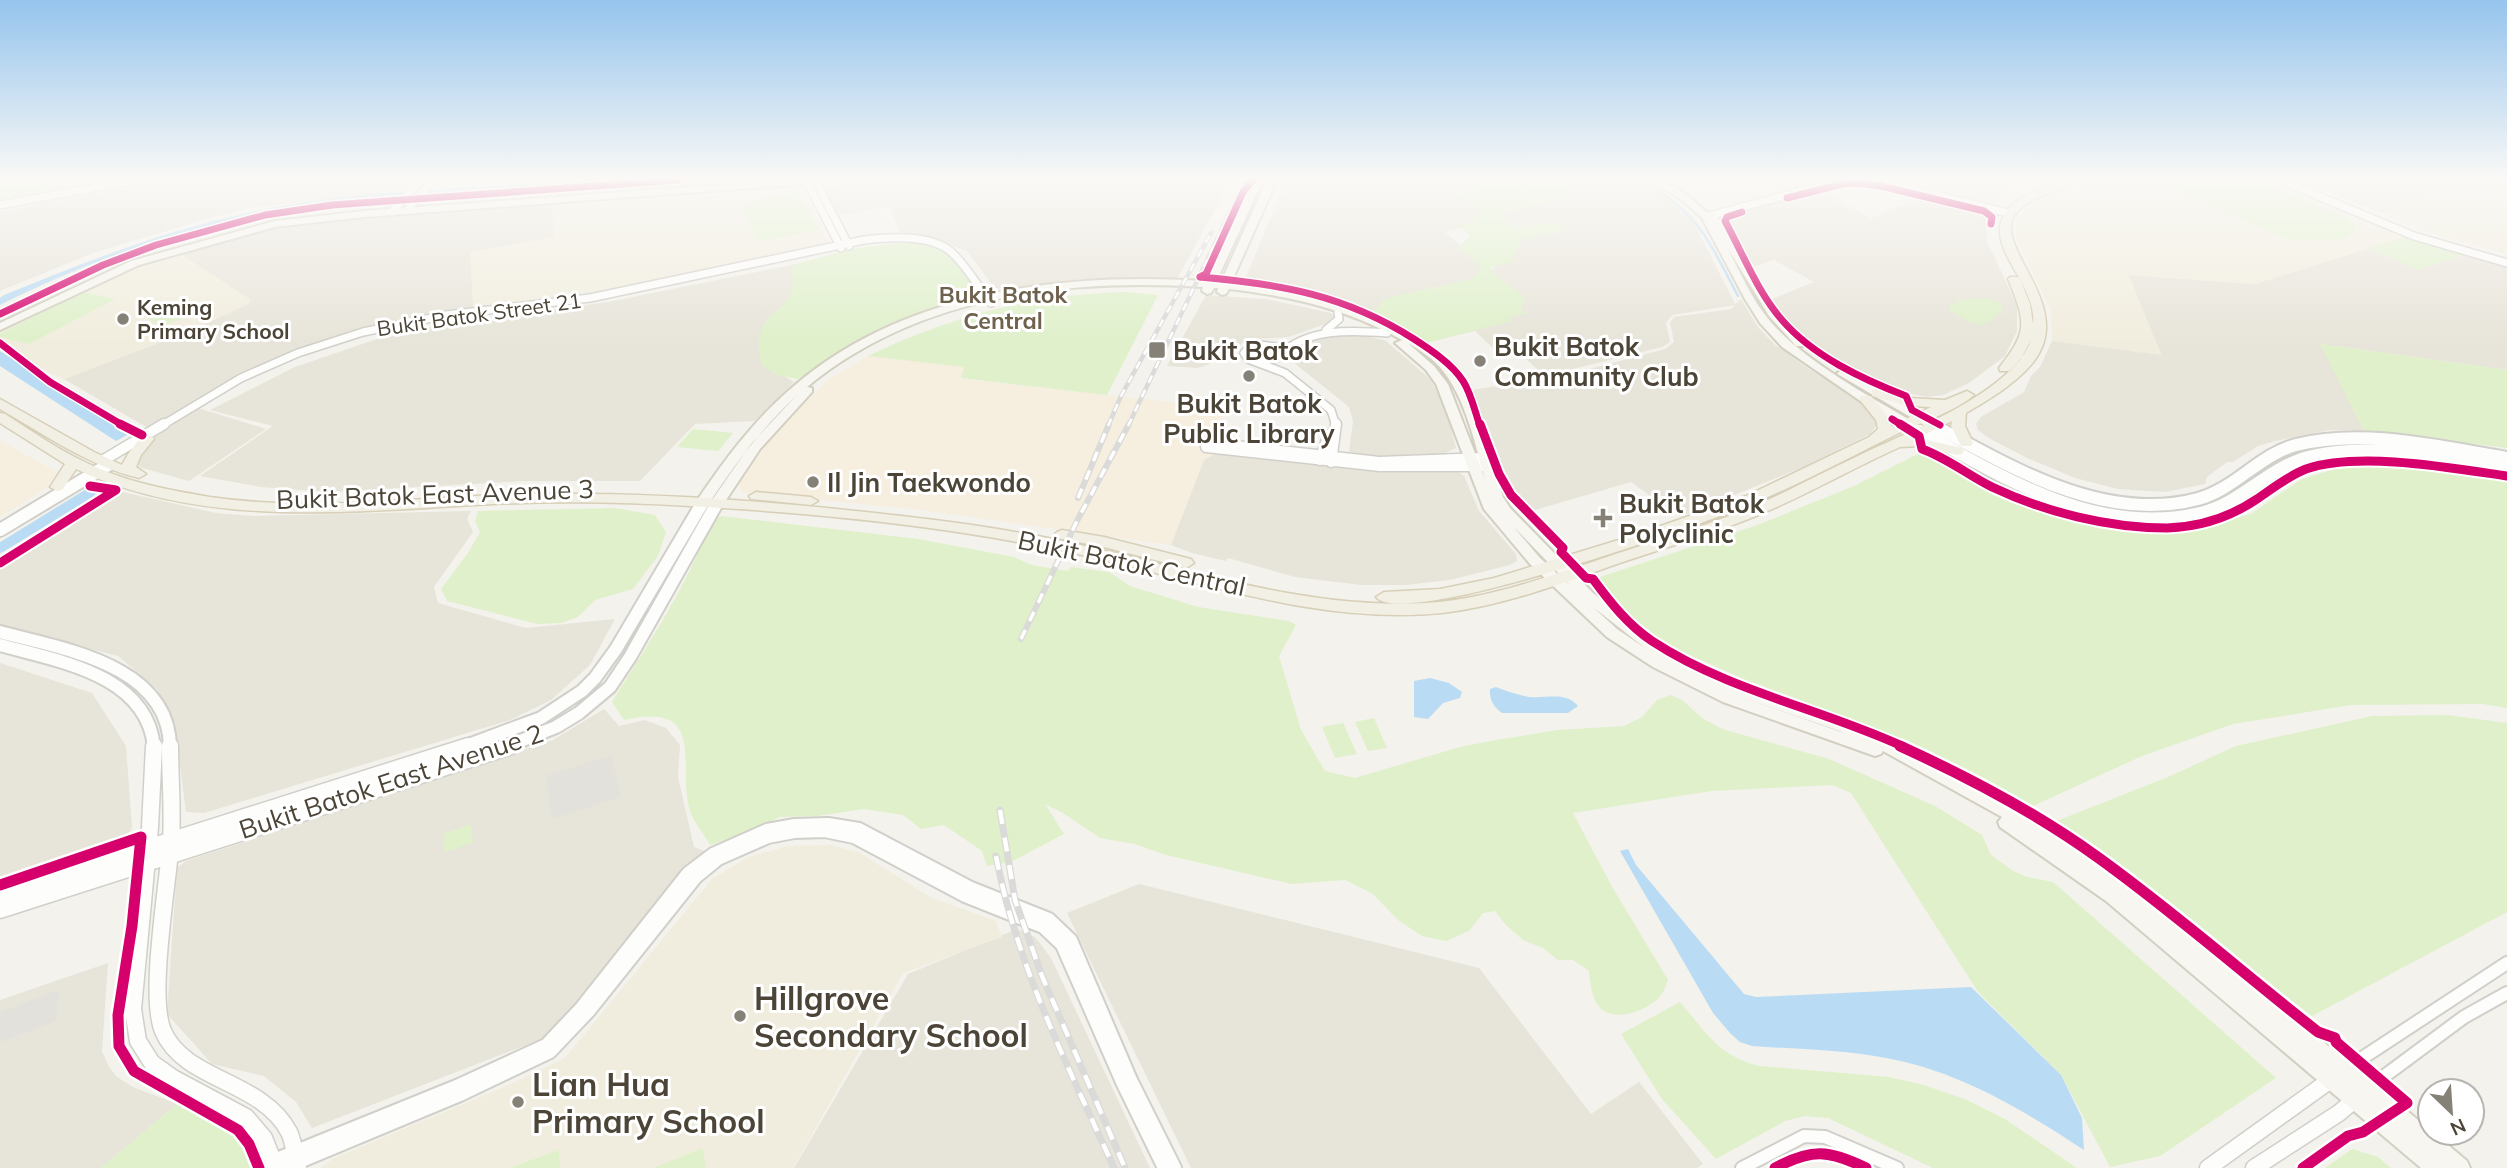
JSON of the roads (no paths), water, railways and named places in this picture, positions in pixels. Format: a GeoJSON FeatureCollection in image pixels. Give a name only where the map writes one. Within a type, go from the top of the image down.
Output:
{"type":"FeatureCollection","features":[{"type":"Feature","properties":{"kind":"main road"},"geometry":{"type":"LineString","coordinates":[[0,320],[122,262],[182,241],[210,235]]}},
{"type":"Feature","properties":{"kind":"main road"},"geometry":{"type":"LineString","coordinates":[[0,327],[135,263],[235,235]]}},
{"type":"Feature","properties":{"kind":"main road"},"geometry":{"type":"LineString","coordinates":[[1208,288],[1233,235]]}},
{"type":"Feature","properties":{"kind":"main road"},"geometry":{"type":"LineString","coordinates":[[1223,290],[1248,235]]}},
{"type":"Feature","properties":{"kind":"main road"},"geometry":{"type":"LineString","coordinates":[[1722,235],[1790,336],[1871,396],[1920,424]]}},
{"type":"Feature","properties":{"kind":"main road"},"geometry":{"type":"LineString","coordinates":[[1556,572],[1742,503],[1874,439],[1920,424],[1959,406],[2010,364],[2026,341],[2029,319],[1997,242],[1999,235]]}},
{"type":"Feature","properties":{"kind":"main road"},"geometry":{"type":"LineString","coordinates":[[713,498],[730,461],[783,398],[809,377],[885,332],[937,312],[986,301],[1077,289],[1145,287],[1208,288],[1322,302],[1372,318],[1401,333],[1447,368],[1459,386],[1489,506],[1556,572],[1603,610],[1644,641],[1706,679],[1843,726],[1884,744],[2026,822],[2105,878],[2361,1094],[2460,1168]]}},
{"type":"Feature","properties":{"kind":"main road"},"geometry":{"type":"LineString","coordinates":[[1223,290],[1288,300],[1338,312],[1387,333],[1417,356],[1442,384],[1479,462]]}},
{"type":"Feature","properties":{"kind":"main road"},"geometry":{"type":"LineString","coordinates":[[1871,396],[1922,404],[1959,406]]}},
{"type":"Feature","properties":{"kind":"main road"},"geometry":{"type":"LineString","coordinates":[[1871,396],[1883,419],[1885,430],[1874,439]]}},
{"type":"Feature","properties":{"kind":"main road","name":"Bukit Batok East Avenue 3"},"geometry":{"type":"LineString","coordinates":[[0,403],[99,467],[157,491],[215,502],[301,510],[550,498],[713,498]]}},
{"type":"Feature","properties":{"kind":"main road"},"geometry":{"type":"LineString","coordinates":[[1895,443],[1920,442],[1962,447],[1958,426],[1959,406]]}},
{"type":"Feature","properties":{"kind":"main road","name":"Bukit Batok East Avenue 3"},"geometry":{"type":"LineString","coordinates":[[0,417],[73,463],[252,498],[354,500],[575,488],[713,498]]}},
{"type":"Feature","properties":{"kind":"main road"},"geometry":{"type":"LineString","coordinates":[[1556,572],[1761,509],[1895,443],[1920,424]]}},
{"type":"Feature","properties":{"kind":"main road"},"geometry":{"type":"LineString","coordinates":[[129,472],[128,466],[134,455],[147,439]]}},
{"type":"Feature","properties":{"kind":"main road"},"geometry":{"type":"LineString","coordinates":[[57,487],[73,463]]}},
{"type":"Feature","properties":{"kind":"main road","name":"Bukit Batok Central"},"geometry":{"type":"LineString","coordinates":[[713,498],[1025,538],[1317,603],[1420,609],[1464,604],[1556,572]]}},
{"type":"Feature","properties":{"kind":"main road"},"geometry":{"type":"LineString","coordinates":[[2361,1094],[2437,1168]]}},
{"type":"Feature","properties":{"kind":"street"},"geometry":{"type":"LineString","coordinates":[[839,235],[844,245]]}},
{"type":"Feature","properties":{"kind":"street"},"geometry":{"type":"LineString","coordinates":[[2410,235],[2507,261]]}},
{"type":"Feature","properties":{"kind":"street"},"geometry":{"type":"LineString","coordinates":[[2421,235],[2507,261]]}},
{"type":"Feature","properties":{"kind":"street","name":"Bukit Batok Street 21"},"geometry":{"type":"LineString","coordinates":[[99,467],[241,378],[298,353],[363,331],[425,319],[600,296],[844,245],[886,241],[937,248],[986,301]]}},
{"type":"Feature","properties":{"kind":"street","name":"Bukit Batok Street 21"},"geometry":{"type":"LineString","coordinates":[[99,467],[245,379],[301,355],[365,334],[445,318],[588,301],[844,245]]}},
{"type":"Feature","properties":{"kind":"street"},"geometry":{"type":"LineString","coordinates":[[1331,460],[1336,418],[1331,410],[1285,373],[1245,356],[1245,350],[1253,344],[1285,343],[1332,328],[1339,319],[1338,312]]}},
{"type":"Feature","properties":{"kind":"street"},"geometry":{"type":"LineString","coordinates":[[1258,362],[1278,357],[1286,346],[1335,331],[1387,333]]}},
{"type":"Feature","properties":{"kind":"street"},"geometry":{"type":"LineString","coordinates":[[1266,344],[1279,349],[1278,357],[1285,373]]}},
{"type":"Feature","properties":{"kind":"street"},"geometry":{"type":"LineString","coordinates":[[1920,424],[1962,447],[2053,486],[2109,501],[2135,503],[2198,499],[2280,450],[2311,443],[2378,440],[2507,458]]}},
{"type":"Feature","properties":{"kind":"street"},"geometry":{"type":"LineString","coordinates":[[1320,459],[1334,431]]}},
{"type":"Feature","properties":{"kind":"street"},"geometry":{"type":"LineString","coordinates":[[1207,445],[1393,467],[1479,462]]}},
{"type":"Feature","properties":{"kind":"street"},"geometry":{"type":"LineString","coordinates":[[1962,447],[2003,477],[2049,497],[2100,512],[2141,517],[2171,517],[2204,512],[2235,497],[2270,472],[2297,460],[2327,454],[2385,451],[2507,468]]}},
{"type":"Feature","properties":{"kind":"street"},"geometry":{"type":"LineString","coordinates":[[0,523],[57,487],[99,467]]}},
{"type":"Feature","properties":{"kind":"street"},"geometry":{"type":"LineString","coordinates":[[0,530],[99,467]]}},
{"type":"Feature","properties":{"kind":"street","name":"Bukit Batok East Avenue 2"},"geometry":{"type":"LineString","coordinates":[[0,895],[522,742],[556,727],[596,700],[620,673],[713,498]]}},
{"type":"Feature","properties":{"kind":"street"},"geometry":{"type":"LineString","coordinates":[[0,632],[97,659],[117,668],[149,693],[160,708],[170,733],[171,846],[157,1000],[163,1031],[183,1058],[253,1091],[272,1105],[286,1125],[288,1163]]}},
{"type":"Feature","properties":{"kind":"street"},"geometry":{"type":"LineString","coordinates":[[0,645],[106,678],[131,698],[146,716],[154,743],[148,853],[132,1009],[138,1042],[158,1070],[232,1105],[251,1120],[288,1163]]}},
{"type":"Feature","properties":{"kind":"street"},"geometry":{"type":"LineString","coordinates":[[288,1163],[546,1045],[688,873],[713,853],[767,830],[794,825],[828,824],[859,830],[917,862],[971,888],[1049,919],[1060,927],[1071,940],[1131,1080],[1175,1168]]}},
{"type":"Feature","properties":{"kind":"street"},"geometry":{"type":"LineString","coordinates":[[288,1163],[460,1095],[550,1052],[589,1011],[696,877],[718,859],[768,837],[794,832],[825,831],[854,836],[943,885],[1052,933],[1062,945],[1164,1168]]}},
{"type":"Feature","properties":{"kind":"street","name":"Bukit Batok East Avenue 2"},"geometry":{"type":"LineString","coordinates":[[0,910],[148,853]]}},
{"type":"Feature","properties":{"kind":"street"},"geometry":{"type":"LineString","coordinates":[[2208,1168],[2337,1074],[2507,963]]}},
{"type":"Feature","properties":{"kind":"street"},"geometry":{"type":"LineString","coordinates":[[2254,1168],[2361,1094],[2464,1017],[2507,993]]}},
{"type":"Feature","properties":{"kind":"street"},"geometry":{"type":"LineString","coordinates":[[1742,1168],[1804,1136],[1825,1136],[1897,1168]]}},
{"type":"Feature","properties":{"kind":"water"},"geometry":{"type":"Polygon","coordinates":[[[179,235],[116,255],[0,305],[0,298],[4,295],[157,237],[179,235]]]}},
{"type":"Feature","properties":{"kind":"water"},"geometry":{"type":"Polygon","coordinates":[[[0,351],[129,434],[116,441],[0,366],[0,351]]]}},
{"type":"Feature","properties":{"kind":"water"},"geometry":{"type":"Polygon","coordinates":[[[1430,678],[1449,683],[1462,692],[1460,698],[1443,703],[1428,719],[1414,717],[1414,681],[1430,678]]]}},
{"type":"Feature","properties":{"kind":"water"},"geometry":{"type":"Polygon","coordinates":[[[1496,687],[1529,697],[1562,697],[1578,706],[1568,713],[1502,713],[1494,706],[1490,697],[1490,689],[1496,687]]]}},
{"type":"Feature","properties":{"kind":"water"},"geometry":{"type":"Polygon","coordinates":[[[1628,849],[1636,865],[1744,994],[1756,997],[1971,987],[2061,1075],[2082,1118],[2084,1150],[1990,1094],[1939,1072],[1870,1055],[1752,1046],[1740,1042],[1713,1013],[1620,851],[1628,849]]]}},
{"type":"Feature","properties":{"kind":"waterway"},"geometry":{"type":"LineString","coordinates":[[1703,235],[1738,296]]}},
{"type":"Feature","properties":{"kind":"waterway"},"geometry":{"type":"LineString","coordinates":[[0,548],[91,492]]}},
{"type":"Feature","properties":{"kind":"railway"},"geometry":{"type":"LineString","coordinates":[[1108,426],[1121,396],[1210,235]]}},
{"type":"Feature","properties":{"kind":"railway"},"geometry":{"type":"LineString","coordinates":[[1129,425],[1219,235]]}},
{"type":"Feature","properties":{"kind":"railway"},"geometry":{"type":"LineString","coordinates":[[1078,498],[1109,424]]}},
{"type":"Feature","properties":{"kind":"railway"},"geometry":{"type":"LineString","coordinates":[[1021,639],[1078,519],[1129,425]]}},
{"type":"Feature","properties":{"kind":"railway"},"geometry":{"type":"LineString","coordinates":[[1000,810],[1015,900],[1042,976],[1125,1168]]}},
{"type":"Feature","properties":{"kind":"railway"},"geometry":{"type":"LineString","coordinates":[[996,856],[1005,897],[1030,977],[1114,1168]]}},
{"type":"Feature","properties":{"kind":"place","name":"Keming Primary School"},"geometry":{"type":"Point","coordinates":[123,319]}},
{"type":"Feature","properties":{"kind":"place","name":"Bukit Batok"},"geometry":{"type":"Point","coordinates":[1157,350]}},
{"type":"Feature","properties":{"kind":"place","name":"Bukit Batok Community Club"},"geometry":{"type":"Point","coordinates":[1480,361]}},
{"type":"Feature","properties":{"kind":"place","name":"Bukit Batok Public Library"},"geometry":{"type":"Point","coordinates":[1249,376]}},
{"type":"Feature","properties":{"kind":"place","name":"Il Jin Taekwondo"},"geometry":{"type":"Point","coordinates":[813,482]}},
{"type":"Feature","properties":{"kind":"place","name":"Bukit Batok Polyclinic"},"geometry":{"type":"Point","coordinates":[1603,518]}},
{"type":"Feature","properties":{"kind":"place","name":"Hillgrove Secondary School"},"geometry":{"type":"Point","coordinates":[740,1016]}},
{"type":"Feature","properties":{"kind":"place","name":"Lian Hua Primary School"},"geometry":{"type":"Point","coordinates":[518,1102]}},
{"type":"Feature","properties":{"kind":"district","name":"Bukit Batok Central"},"geometry":{"type":"Point","coordinates":[1003,307]}}]}
